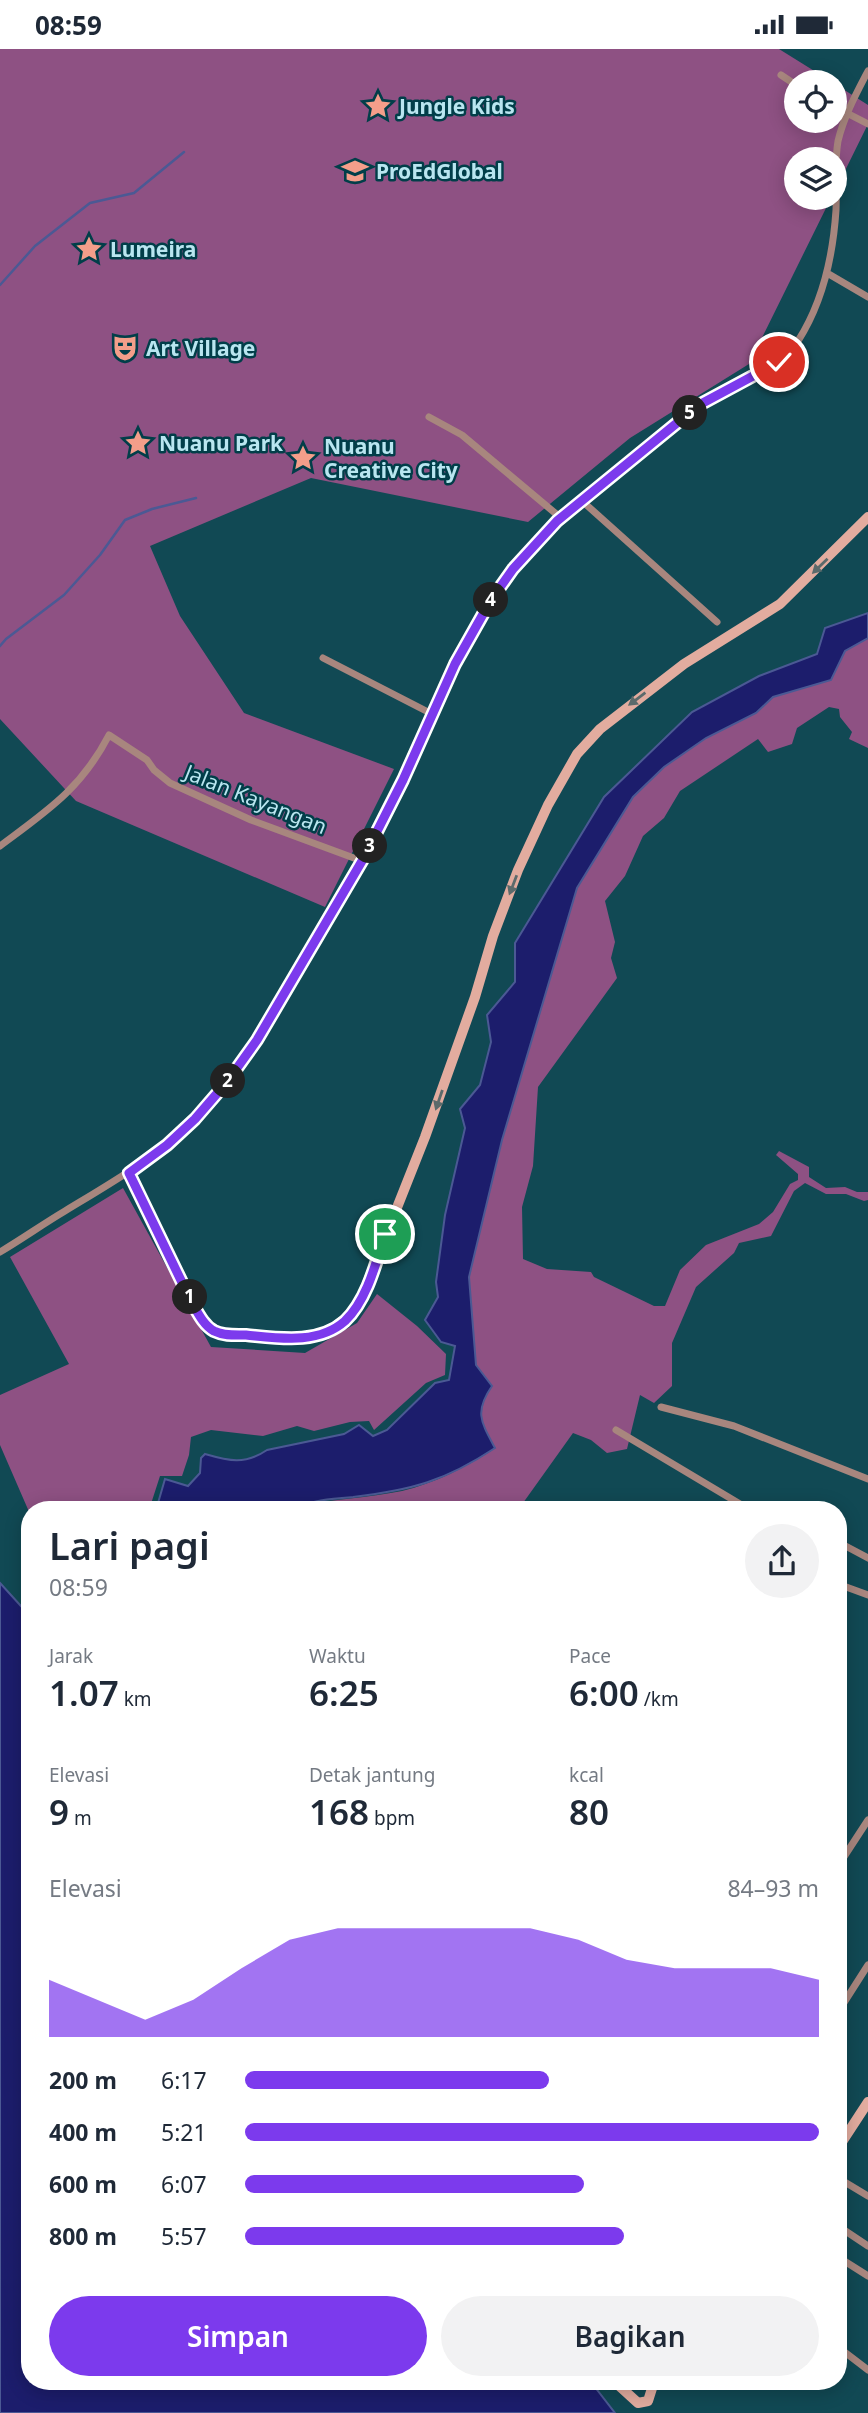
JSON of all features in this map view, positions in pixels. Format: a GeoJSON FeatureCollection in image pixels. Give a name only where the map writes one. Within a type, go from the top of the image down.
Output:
{"type":"FeatureCollection","features":[{"type":"Feature","properties":{"kind":"street"},"geometry":{"type":"LineString","coordinates":[[847,112],[867,76]]}},
{"type":"Feature","properties":{"kind":"street"},"geometry":{"type":"LineString","coordinates":[[847,114],[868,124]]}},
{"type":"Feature","properties":{"kind":"street"},"geometry":{"type":"LineString","coordinates":[[0,1252],[129,1173],[167,1145],[195,1119],[227,1082],[299,972],[362,861],[403,780],[455,664],[491,600],[533,546],[581,500],[699,405],[783,359],[797,343],[824,286],[831,258],[836,209],[837,146],[841,133]]}},
{"type":"Feature","properties":{"kind":"street"},"geometry":{"type":"LineString","coordinates":[[827,273],[868,297]]}},
{"type":"Feature","properties":{"kind":"street"},"geometry":{"type":"LineString","coordinates":[[429,417],[462,435],[561,518]]}},
{"type":"Feature","properties":{"kind":"street"},"geometry":{"type":"LineString","coordinates":[[581,500],[717,622]]}},
{"type":"Feature","properties":{"kind":"street"},"geometry":{"type":"LineString","coordinates":[[129,1173],[191,1301],[203,1321],[213,1331],[226,1335],[297,1338],[327,1332],[346,1320],[360,1301],[425,1137],[518,870],[548,805],[578,754],[600,729],[684,664],[780,604],[868,517]]}},
{"type":"Feature","properties":{"kind":"street"},"geometry":{"type":"LineString","coordinates":[[323,657],[432,714]]}},
{"type":"Feature","properties":{"kind":"street","name":"Jalan Kayangan"},"geometry":{"type":"LineString","coordinates":[[0,846],[72,790],[92,766],[109,735],[147,760],[154,770],[170,783],[251,820],[362,861]]}},
{"type":"Feature","properties":{"kind":"street"},"geometry":{"type":"LineString","coordinates":[[661,1407],[734,1426],[868,1479]]}},
{"type":"Feature","properties":{"kind":"street"},"geometry":{"type":"LineString","coordinates":[[615,1430],[735,1501]]}},
{"type":"Feature","properties":{"kind":"street"},"geometry":{"type":"LineString","coordinates":[[847,1547],[868,1558]]}},
{"type":"Feature","properties":{"kind":"street"},"geometry":{"type":"LineString","coordinates":[[847,1587],[868,1595]]}},
{"type":"Feature","properties":{"kind":"street"},"geometry":{"type":"LineString","coordinates":[[847,1852],[868,1820]]}},
{"type":"Feature","properties":{"kind":"street"},"geometry":{"type":"LineString","coordinates":[[847,1998],[868,1965]]}},
{"type":"Feature","properties":{"kind":"street"},"geometry":{"type":"LineString","coordinates":[[847,2134],[868,2102]]}},
{"type":"Feature","properties":{"kind":"street"},"geometry":{"type":"LineString","coordinates":[[847,2183],[868,2196]]}},
{"type":"Feature","properties":{"kind":"street"},"geometry":{"type":"LineString","coordinates":[[847,2231],[868,2246]]}},
{"type":"Feature","properties":{"kind":"street"},"geometry":{"type":"LineString","coordinates":[[847,2263],[868,2276]]}},
{"type":"Feature","properties":{"kind":"street"},"geometry":{"type":"LineString","coordinates":[[847,2354],[868,2370]]}},
{"type":"Feature","properties":{"kind":"street"},"geometry":{"type":"LineString","coordinates":[[623,2390],[639,2407],[648,2401],[651,2390]]}},
{"type":"Feature","properties":{"kind":"shaded area","name":"Nuanu Creative City"},"geometry":{"type":"Polygon","coordinates":[[[0,49],[779,49],[813,70],[784,70],[784,133],[847,133],[847,92],[868,105],[868,124],[847,167],[847,147],[784,147],[784,210],[825,210],[749,364],[630,438],[528,522],[311,478],[150,546],[180,616],[244,713],[394,769],[325,907],[76,801],[0,719],[0,49]]]}},
{"type":"Feature","properties":{"kind":"shaded area"},"geometry":{"type":"Polygon","coordinates":[[[868,613],[868,638],[845,651],[831,680],[773,697],[756,713],[706,738],[664,767],[633,797],[577,888],[502,1140],[469,1277],[476,1365],[492,1386],[483,1403],[481,1417],[495,1448],[444,1476],[411,1487],[374,1494],[320,1501],[159,1501],[165,1479],[188,1486],[200,1473],[201,1458],[205,1454],[229,1460],[244,1460],[267,1450],[344,1434],[359,1425],[373,1436],[387,1430],[435,1383],[449,1380],[455,1346],[441,1342],[425,1320],[438,1297],[436,1282],[445,1215],[465,1128],[460,1109],[480,1085],[491,1042],[487,1015],[515,982],[515,943],[604,797],[692,712],[759,676],[817,654],[825,628],[868,613]]]}},
{"type":"Feature","properties":{"kind":"shaded area"},"geometry":{"type":"Polygon","coordinates":[[[868,638],[868,748],[849,739],[852,732],[840,717],[839,709],[829,707],[797,728],[792,744],[768,752],[758,739],[680,791],[664,818],[643,836],[625,876],[605,901],[615,942],[611,958],[617,978],[538,1087],[533,1166],[522,1207],[523,1259],[547,1269],[591,1272],[594,1277],[654,1306],[665,1306],[680,1270],[706,1245],[759,1224],[773,1212],[790,1184],[798,1180],[798,1174],[776,1155],[779,1151],[809,1167],[809,1177],[826,1188],[845,1187],[857,1192],[868,1192],[868,1200],[846,1194],[826,1194],[805,1183],[794,1191],[771,1236],[739,1243],[734,1253],[696,1287],[672,1343],[672,1386],[654,1403],[640,1395],[627,1449],[607,1453],[591,1440],[573,1433],[524,1501],[332,1501],[402,1491],[427,1484],[495,1448],[482,1425],[481,1403],[492,1386],[476,1366],[469,1277],[502,1140],[577,888],[633,797],[664,767],[706,738],[756,713],[773,697],[831,680],[845,651],[868,638]]]}},
{"type":"Feature","properties":{"kind":"shaded area"},"geometry":{"type":"Polygon","coordinates":[[[123,1188],[211,1347],[305,1353],[357,1323],[377,1294],[446,1354],[445,1375],[426,1383],[374,1430],[369,1421],[350,1422],[314,1431],[297,1426],[263,1436],[211,1430],[191,1437],[182,1476],[160,1476],[152,1501],[24,1501],[0,1445],[0,1395],[69,1364],[10,1257],[123,1188]]]}},
{"type":"Feature","properties":{"kind":"shaded area"},"geometry":{"type":"Polygon","coordinates":[[[0,1583],[21,1606],[21,2390],[597,2390],[615,2413],[0,2413],[0,1583]]]}},
{"type":"Feature","properties":{"kind":"waterway"},"geometry":{"type":"LineString","coordinates":[[0,285],[35,246],[90,203],[134,193],[184,152]]}},
{"type":"Feature","properties":{"kind":"waterway"},"geometry":{"type":"LineString","coordinates":[[0,646],[64,595],[100,555],[125,520],[152,509],[196,498]]}},
{"type":"Feature","properties":{"kind":"place","name":"Jungle Kids"},"geometry":{"type":"Point","coordinates":[378,106]}},
{"type":"Feature","properties":{"kind":"place","name":"ProEdGlobal"},"geometry":{"type":"Point","coordinates":[355,171]}},
{"type":"Feature","properties":{"kind":"place","name":"Lumeira"},"geometry":{"type":"Point","coordinates":[89,249]}},
{"type":"Feature","properties":{"kind":"place","name":"Art Village"},"geometry":{"type":"Point","coordinates":[125,348]}},
{"type":"Feature","properties":{"kind":"place","name":"Nuanu Park"},"geometry":{"type":"Point","coordinates":[138,443]}},
{"type":"Feature","properties":{"kind":"place","name":"Nuanu Creative City"},"geometry":{"type":"Point","coordinates":[303,458]}},
{"type":"Feature","properties":{"kind":"route"},"geometry":{"type":"LineString","coordinates":[[385,1234],[360,1301],[338,1326],[317,1335],[297,1338],[226,1335],[208,1327],[191,1301],[129,1173],[167,1145],[212,1102],[257,1040],[362,861],[403,780],[455,664],[491,600],[513,569],[557,521],[591,491],[622,469],[699,405],[779,362]]}}]}
